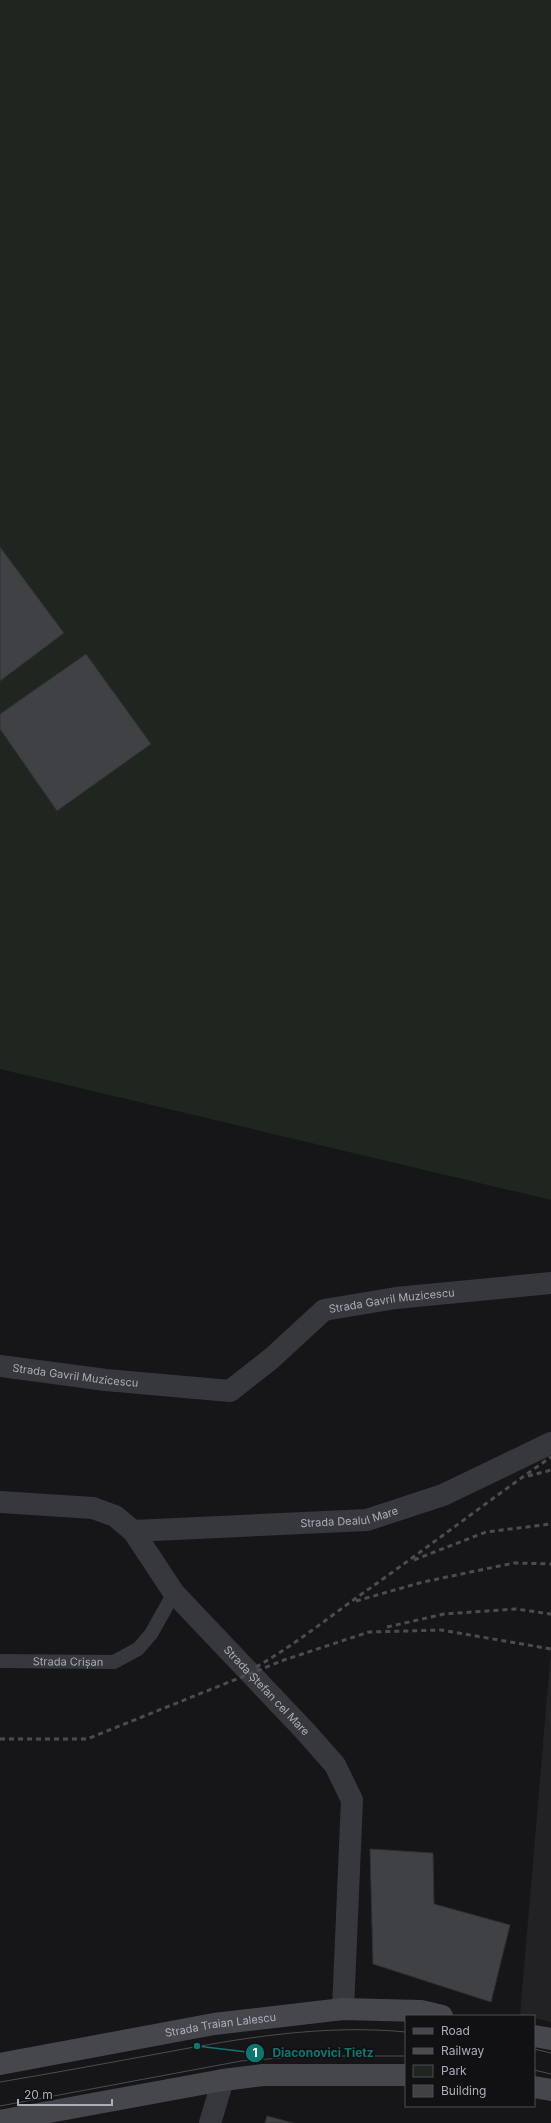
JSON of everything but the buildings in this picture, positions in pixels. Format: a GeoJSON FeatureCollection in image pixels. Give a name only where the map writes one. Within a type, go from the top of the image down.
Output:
{"type":"FeatureCollection","features":[{"type":"Feature","properties":{"kind":"main road","name":"Strada Traian Lalescu"},"geometry":{"type":"LineString","coordinates":[[0,2064],[214,2024],[343,2009],[421,2011],[438,2015]]}},
{"type":"Feature","properties":{"kind":"main road"},"geometry":{"type":"LineString","coordinates":[[535,2036],[551,2039]]}},
{"type":"Feature","properties":{"kind":"main road"},"geometry":{"type":"LineString","coordinates":[[0,2121],[223,2080],[263,2075],[405,2075]]}},
{"type":"Feature","properties":{"kind":"main road"},"geometry":{"type":"LineString","coordinates":[[535,2087],[551,2090]]}},
{"type":"Feature","properties":{"kind":"street","name":"Strada Gavril Muzicescu"},"geometry":{"type":"LineString","coordinates":[[0,1366],[106,1380],[230,1391],[272,1358],[324,1310],[396,1298],[551,1283]]}},
{"type":"Feature","properties":{"kind":"street","name":"Strada Dealul Mare"},"geometry":{"type":"LineString","coordinates":[[133,1531],[367,1520],[443,1495],[551,1443]]}},
{"type":"Feature","properties":{"kind":"street","name":"Strada Ștefan cel Mare"},"geometry":{"type":"LineString","coordinates":[[0,1502],[93,1508],[115,1516],[133,1531],[174,1593],[305,1731],[335,1765],[352,1800],[343,2009]]}},
{"type":"Feature","properties":{"kind":"street"},"geometry":{"type":"LineString","coordinates":[[210,2123],[223,2080]]}},
{"type":"Feature","properties":{"kind":"lane","name":"Strada Crișan"},"geometry":{"type":"LineString","coordinates":[[0,1661],[114,1662],[138,1649],[151,1634],[174,1593]]}},
{"type":"Feature","properties":{"kind":"shaded area"},"geometry":{"type":"Polygon","coordinates":[[[551,1650],[551,2022],[535,2018],[535,2015],[520,2015],[551,1650]]]}},
{"type":"Feature","properties":{"kind":"green space"},"geometry":{"type":"Polygon","coordinates":[[[0,0],[551,0],[551,1200],[0,1069],[0,0]]]}},
{"type":"Feature","properties":{"kind":"tram line"},"geometry":{"type":"LineString","coordinates":[[0,2082],[222,2042],[283,2034],[345,2030],[405,2032]]}},
{"type":"Feature","properties":{"kind":"tram line"},"geometry":{"type":"LineString","coordinates":[[535,2049],[551,2053]]}},
{"type":"Feature","properties":{"kind":"tram line"},"geometry":{"type":"LineString","coordinates":[[0,2106],[241,2061],[308,2056],[405,2056]]}},
{"type":"Feature","properties":{"kind":"tram line"},"geometry":{"type":"LineString","coordinates":[[535,2070],[551,2074]]}},
{"type":"Feature","properties":{"kind":"railway"},"geometry":{"type":"LineString","coordinates":[[256,1667],[307,1634],[551,1457]]}},
{"type":"Feature","properties":{"kind":"railway"},"geometry":{"type":"LineString","coordinates":[[528,1476],[551,1470]]}},
{"type":"Feature","properties":{"kind":"railway"},"geometry":{"type":"LineString","coordinates":[[414,1560],[486,1532],[551,1524]]}},
{"type":"Feature","properties":{"kind":"railway"},"geometry":{"type":"LineString","coordinates":[[356,1601],[423,1582],[514,1563],[551,1564]]}},
{"type":"Feature","properties":{"kind":"railway"},"geometry":{"type":"LineString","coordinates":[[387,1627],[444,1614],[516,1609],[551,1614]]}},
{"type":"Feature","properties":{"kind":"railway"},"geometry":{"type":"LineString","coordinates":[[0,1739],[87,1739],[284,1660],[369,1632],[441,1630],[551,1649]]}},
{"type":"Feature","properties":{"kind":"place","name":"Diaconovici Tietz"},"geometry":{"type":"Point","coordinates":[197,2046]}}]}
